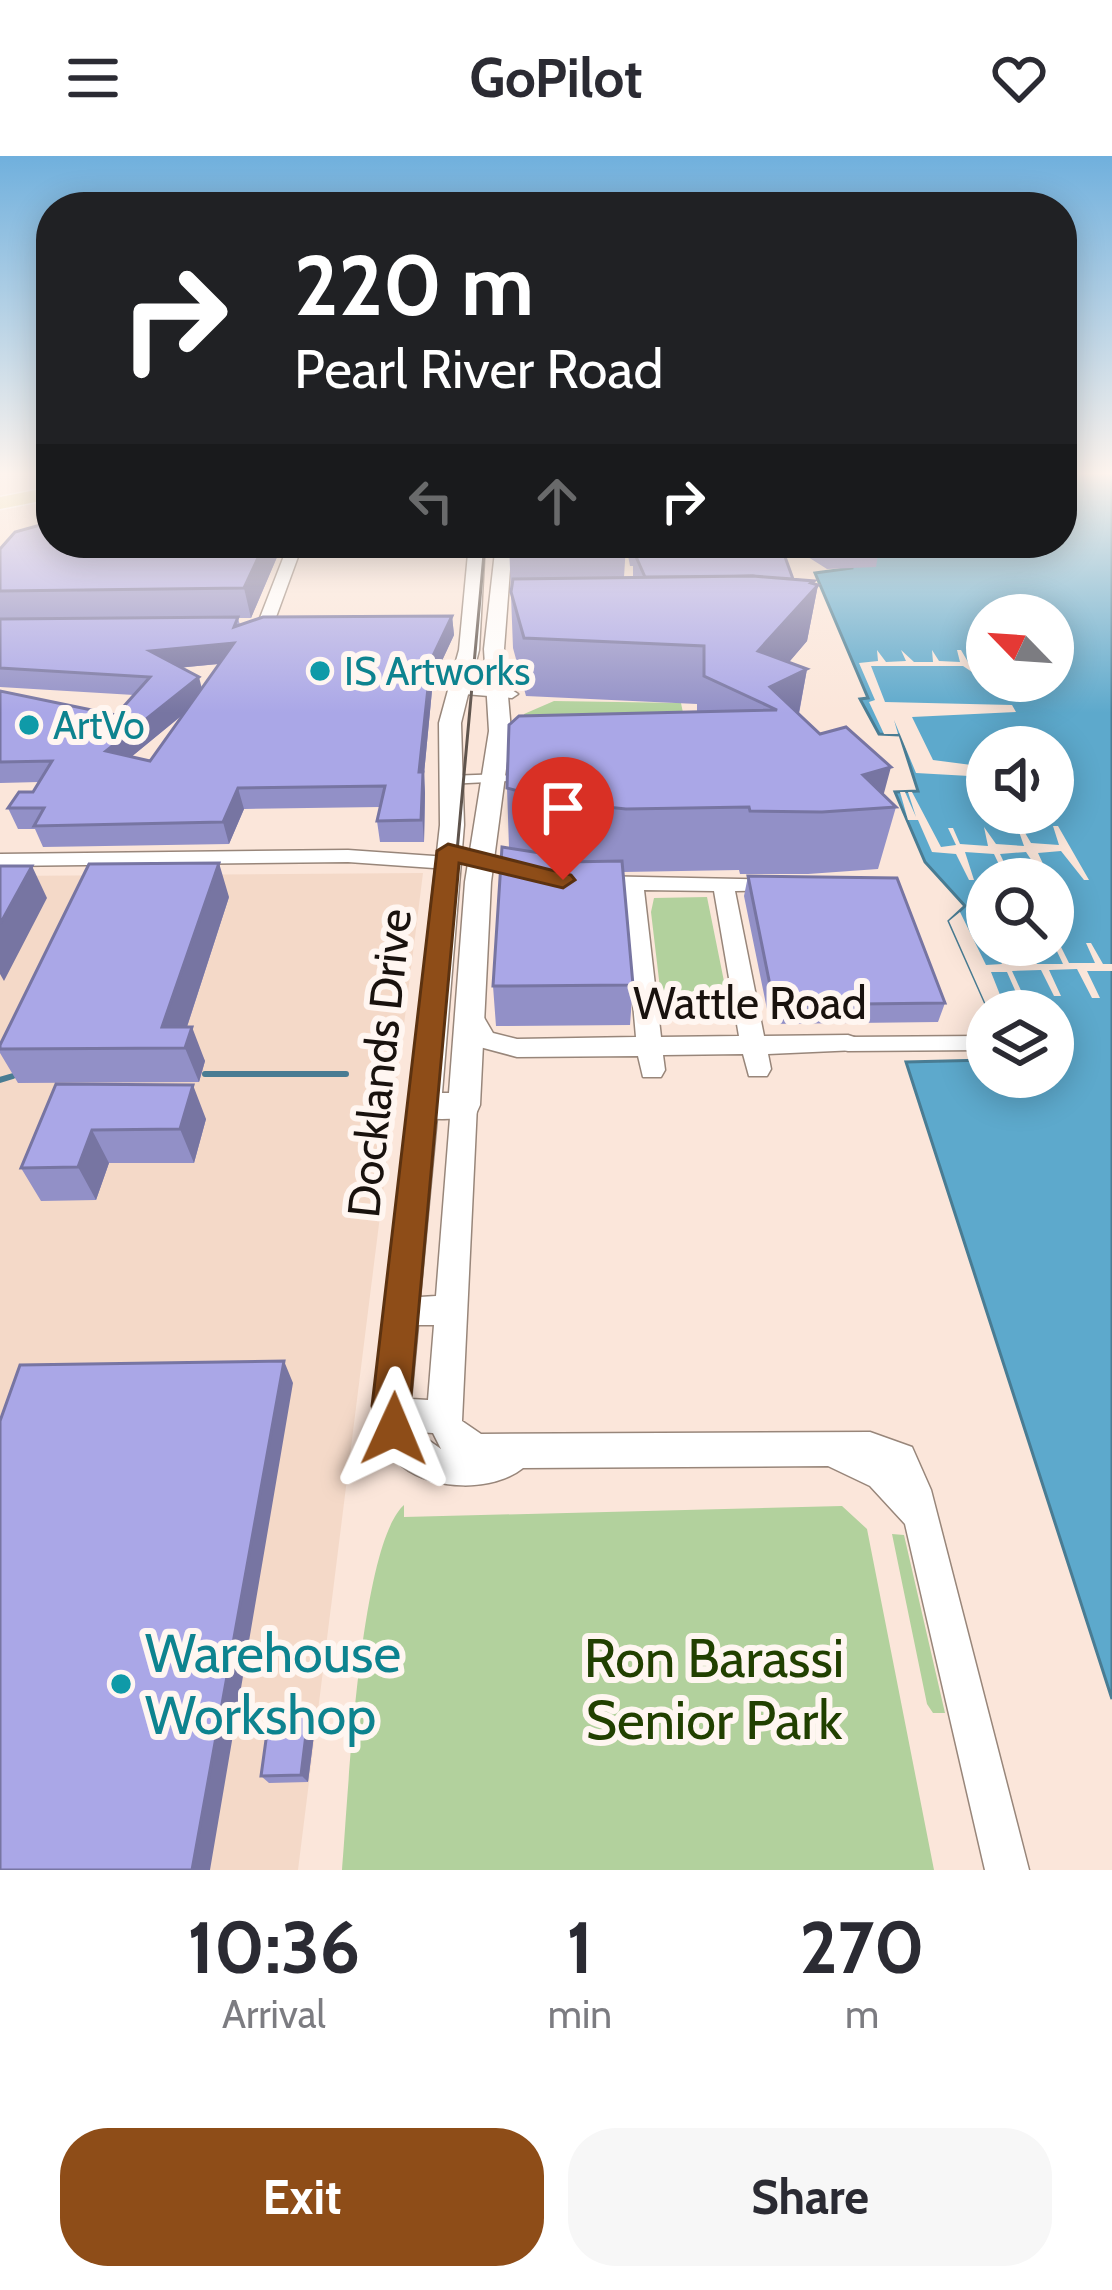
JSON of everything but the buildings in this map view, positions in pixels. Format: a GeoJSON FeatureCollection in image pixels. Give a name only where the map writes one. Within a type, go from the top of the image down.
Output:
{"type":"FeatureCollection","features":[{"type":"Feature","properties":{"kind":"street"},"geometry":{"type":"LineString","coordinates":[[286,628],[256,628],[289,558]]}},
{"type":"Feature","properties":{"kind":"street","name":"Docklands Drive"},"geometry":{"type":"LineString","coordinates":[[391,1415],[452,816],[448,780],[462,627],[474,558]]}},
{"type":"Feature","properties":{"kind":"street","name":"Docklands Drive"},"geometry":{"type":"LineString","coordinates":[[444,1417],[468,1012],[505,769],[506,693],[494,649],[506,627],[502,558]]}},
{"type":"Feature","properties":{"kind":"street"},"geometry":{"type":"LineString","coordinates":[[500,576],[524,576]]}},
{"type":"Feature","properties":{"kind":"street"},"geometry":{"type":"LineString","coordinates":[[462,627],[506,627]]}},
{"type":"Feature","properties":{"kind":"street"},"geometry":{"type":"LineString","coordinates":[[456,690],[506,693]]}},
{"type":"Feature","properties":{"kind":"street"},"geometry":{"type":"LineString","coordinates":[[448,780],[505,769]]}},
{"type":"Feature","properties":{"kind":"street"},"geometry":{"type":"LineString","coordinates":[[0,860],[448,857],[491,867]]}},
{"type":"Feature","properties":{"kind":"street"},"geometry":{"type":"LineString","coordinates":[[563,880],[633,886],[803,884]]}},
{"type":"Feature","properties":{"kind":"street"},"geometry":{"type":"LineString","coordinates":[[723,885],[756,1057]]}},
{"type":"Feature","properties":{"kind":"street"},"geometry":{"type":"LineString","coordinates":[[633,886],[651,1058]]}},
{"type":"Feature","properties":{"kind":"street"},"geometry":{"type":"LineString","coordinates":[[468,1012],[485,1040],[517,1048]]}},
{"type":"Feature","properties":{"kind":"street","name":"Wattle Road"},"geometry":{"type":"LineString","coordinates":[[465,1091],[479,1058],[517,1048],[651,1058],[756,1057],[848,1044],[966,1043]]}},
{"type":"Feature","properties":{"kind":"street"},"geometry":{"type":"LineString","coordinates":[[426,1097],[465,1091]]}},
{"type":"Feature","properties":{"kind":"street"},"geometry":{"type":"LineString","coordinates":[[402,1312],[449,1310]]}},
{"type":"Feature","properties":{"kind":"street"},"geometry":{"type":"LineString","coordinates":[[542,1454],[481,1468],[438,1466],[406,1448],[391,1415],[444,1417],[450,1435],[464,1447],[542,1454],[818,1450],[852,1457],[882,1474],[909,1501],[926,1535],[1007,1870]]}},
{"type":"Feature","properties":{"kind":"shaded area"},"geometry":{"type":"Polygon","coordinates":[[[423,873],[298,1870],[0,1870],[0,876],[423,873]]]}},
{"type":"Feature","properties":{"kind":"green space"},"geometry":{"type":"Polygon","coordinates":[[[554,701],[681,703],[692,757],[523,762],[524,714],[554,701]]]}},
{"type":"Feature","properties":{"kind":"green space"},"geometry":{"type":"Polygon","coordinates":[[[707,897],[732,1021],[712,1015],[720,1009],[708,1000],[682,1001],[672,1010],[682,1016],[664,1022],[651,912],[654,898],[707,897]]]}},
{"type":"Feature","properties":{"kind":"green space","name":"Ron Barassi Senior Park"},"geometry":{"type":"Polygon","coordinates":[[[404,1505],[404,1517],[842,1506],[867,1529],[934,1870],[342,1870],[366,1620],[389,1529],[404,1505]]]}},
{"type":"Feature","properties":{"kind":"green space"},"geometry":{"type":"Polygon","coordinates":[[[892,1534],[904,1535],[945,1713],[933,1713],[927,1704],[892,1534]]]}},
{"type":"Feature","properties":{"kind":"water"},"geometry":{"type":"Polygon","coordinates":[[[1077,553],[1112,553],[1112,1699],[906,1062],[966,1061],[966,1098],[1074,1098],[1074,990],[980,990],[969,966],[1074,966],[1074,858],[966,858],[966,959],[949,921],[965,906],[925,862],[895,792],[918,791],[900,735],[879,734],[860,699],[868,698],[815,573],[852,568],[852,558],[1077,558],[1077,553]]]}},
{"type":"Feature","properties":{"kind":"pier"},"geometry":{"type":"Polygon","coordinates":[[[877,650],[886,662],[906,661],[901,650],[914,662],[933,662],[932,650],[939,661],[960,662],[957,650],[961,650],[966,668],[871,666],[885,702],[1012,705],[1016,712],[912,717],[933,760],[966,764],[966,776],[916,773],[894,720],[898,734],[884,734],[869,702],[875,700],[859,663],[878,661],[877,650]]]}},
{"type":"Feature","properties":{"kind":"pier"},"geometry":{"type":"Polygon","coordinates":[[[900,792],[905,792],[916,817],[908,792],[912,792],[941,847],[956,845],[948,828],[953,828],[960,844],[988,846],[985,834],[996,844],[1024,846],[1020,834],[1026,834],[1031,843],[1059,845],[1056,834],[1063,834],[1089,880],[1074,867],[1074,858],[1061,851],[1038,853],[1040,858],[1030,858],[1026,852],[996,858],[965,852],[966,874],[956,854],[932,852],[918,820],[908,820],[900,792]]]}},
{"type":"Feature","properties":{"kind":"pier"},"geometry":{"type":"Polygon","coordinates":[[[960,912],[966,924],[966,959],[949,921],[960,912]]]}},
{"type":"Feature","properties":{"kind":"pier"},"geometry":{"type":"Polygon","coordinates":[[[1086,943],[1091,943],[1103,964],[1112,964],[1112,971],[1087,971],[1100,998],[1092,998],[1077,969],[1049,970],[1058,990],[1051,990],[1041,970],[1012,971],[1021,990],[1015,990],[1007,972],[991,972],[998,990],[980,990],[969,966],[1095,963],[1086,943]]]}},
{"type":"Feature","properties":{"kind":"waterway"},"geometry":{"type":"LineString","coordinates":[[205,1074],[346,1074]]}},
{"type":"Feature","properties":{"kind":"waterway"},"geometry":{"type":"LineString","coordinates":[[0,1080],[13,1076]]}},
{"type":"Feature","properties":{"kind":"tram line"},"geometry":{"type":"LineString","coordinates":[[439,1050],[484,558]]}},
{"type":"Feature","properties":{"kind":"place","name":"IS Artworks"},"geometry":{"type":"Point","coordinates":[320,671]}},
{"type":"Feature","properties":{"kind":"place","name":"ArtVo"},"geometry":{"type":"Point","coordinates":[29,725]}},
{"type":"Feature","properties":{"kind":"place","name":"Warehouse Workshop"},"geometry":{"type":"Point","coordinates":[121,1684]}},
{"type":"Feature","properties":{"kind":"route"},"geometry":{"type":"LineString","coordinates":[[394,1429],[391,1406],[448,851],[563,880]]}}]}
